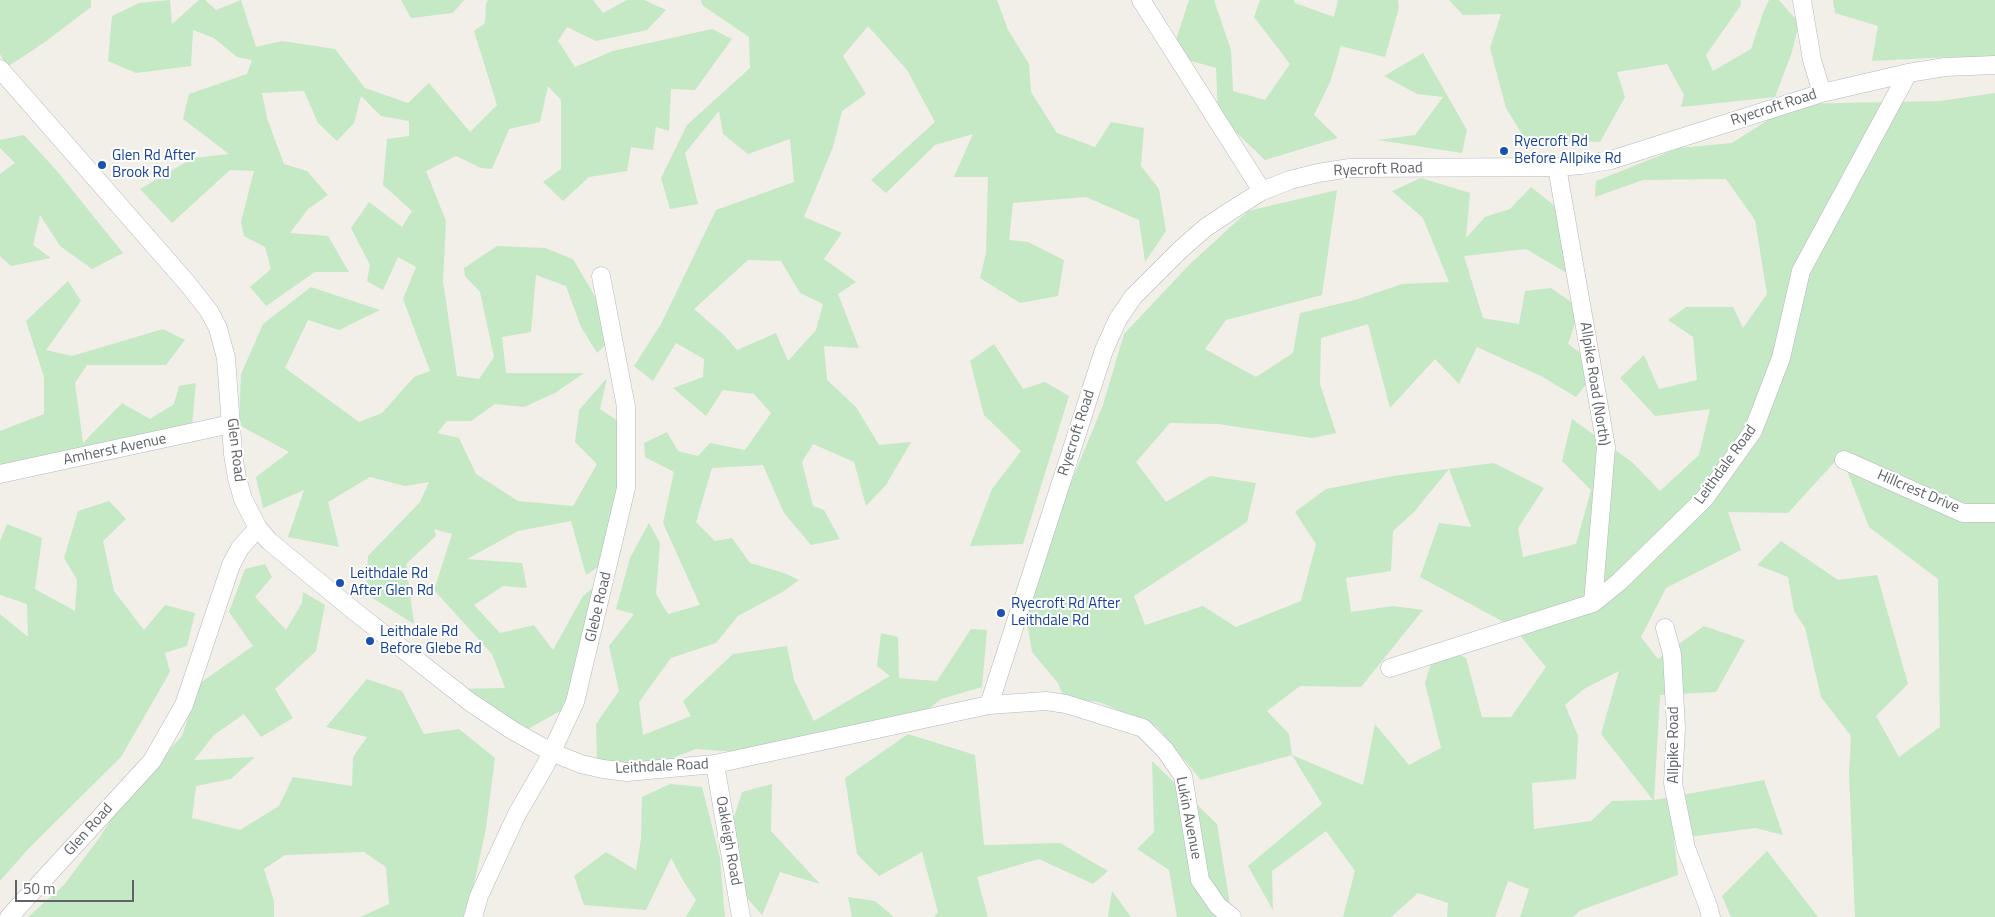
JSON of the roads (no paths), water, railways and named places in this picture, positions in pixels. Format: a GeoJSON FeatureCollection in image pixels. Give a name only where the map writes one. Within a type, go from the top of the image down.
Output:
{"type":"FeatureCollection","features":[{"type":"Feature","properties":{"kind":"street"},"geometry":{"type":"LineString","coordinates":[[1142,0],[1262,191]]}},
{"type":"Feature","properties":{"kind":"street"},"geometry":{"type":"LineString","coordinates":[[1802,0],[1812,60],[1822,93]]}},
{"type":"Feature","properties":{"kind":"street","name":"Ryecroft Road"},"geometry":{"type":"LineString","coordinates":[[989,705],[1104,350],[1118,319],[1134,297],[1180,250],[1205,228],[1262,191],[1290,180],[1350,168],[1557,167],[1612,160],[1822,93],[1908,73],[1945,68],[1995,65]]}},
{"type":"Feature","properties":{"kind":"street","name":"Glen Road"},"geometry":{"type":"LineString","coordinates":[[0,69],[209,311],[218,328],[226,358],[232,454],[237,478],[243,499],[258,528],[240,548],[231,565],[184,705],[152,762],[9,917]]}},
{"type":"Feature","properties":{"kind":"street","name":"Leithdale Road"},"geometry":{"type":"LineString","coordinates":[[1390,668],[1594,603],[1619,582],[1705,498],[1753,431],[1781,358],[1801,271],[1908,73]]}},
{"type":"Feature","properties":{"kind":"street","name":"Allpike Road (North)"},"geometry":{"type":"LineString","coordinates":[[1557,167],[1606,447],[1594,603]]}},
{"type":"Feature","properties":{"kind":"street","name":"Glebe Road"},"geometry":{"type":"LineString","coordinates":[[473,917],[479,896],[516,814],[534,786],[575,702],[626,488],[626,407],[601,276]]}},
{"type":"Feature","properties":{"kind":"street","name":"Amherst Avenue"},"geometry":{"type":"LineString","coordinates":[[0,474],[231,424]]}},
{"type":"Feature","properties":{"kind":"street","name":"Hillcrest Drive"},"geometry":{"type":"LineString","coordinates":[[1844,460],[1963,512],[1995,513]]}},
{"type":"Feature","properties":{"kind":"street","name":"Leithdale Road"},"geometry":{"type":"LineString","coordinates":[[258,528],[269,541],[353,610],[463,696],[512,730],[551,752],[581,764],[627,772],[714,764],[989,705]]}},
{"type":"Feature","properties":{"kind":"street","name":"Allpike Road"},"geometry":{"type":"LineString","coordinates":[[1665,628],[1672,654],[1676,728],[1673,783],[1686,848],[1711,917]]}},
{"type":"Feature","properties":{"kind":"street","name":"Lukin Avenue"},"geometry":{"type":"LineString","coordinates":[[989,705],[1046,701],[1066,704],[1143,728],[1166,750],[1183,776],[1200,880],[1218,906],[1232,917]]}},
{"type":"Feature","properties":{"kind":"street","name":"Oakleigh Road"},"geometry":{"type":"LineString","coordinates":[[714,764],[741,917]]}},
{"type":"Feature","properties":{"kind":"place","name":"Ryecroft Rd Before Allpike Rd"},"geometry":{"type":"Point","coordinates":[1504,151]}},
{"type":"Feature","properties":{"kind":"place","name":"Glen Rd After Brook Rd"},"geometry":{"type":"Point","coordinates":[102,165]}},
{"type":"Feature","properties":{"kind":"place","name":"Leithdale Rd After Glen Rd"},"geometry":{"type":"Point","coordinates":[340,583]}},
{"type":"Feature","properties":{"kind":"place","name":"Ryecroft Rd After Leithdale Rd"},"geometry":{"type":"Point","coordinates":[1001,613]}},
{"type":"Feature","properties":{"kind":"place","name":"Leithdale Rd Before Glebe Rd"},"geometry":{"type":"Point","coordinates":[370,641]}}]}
